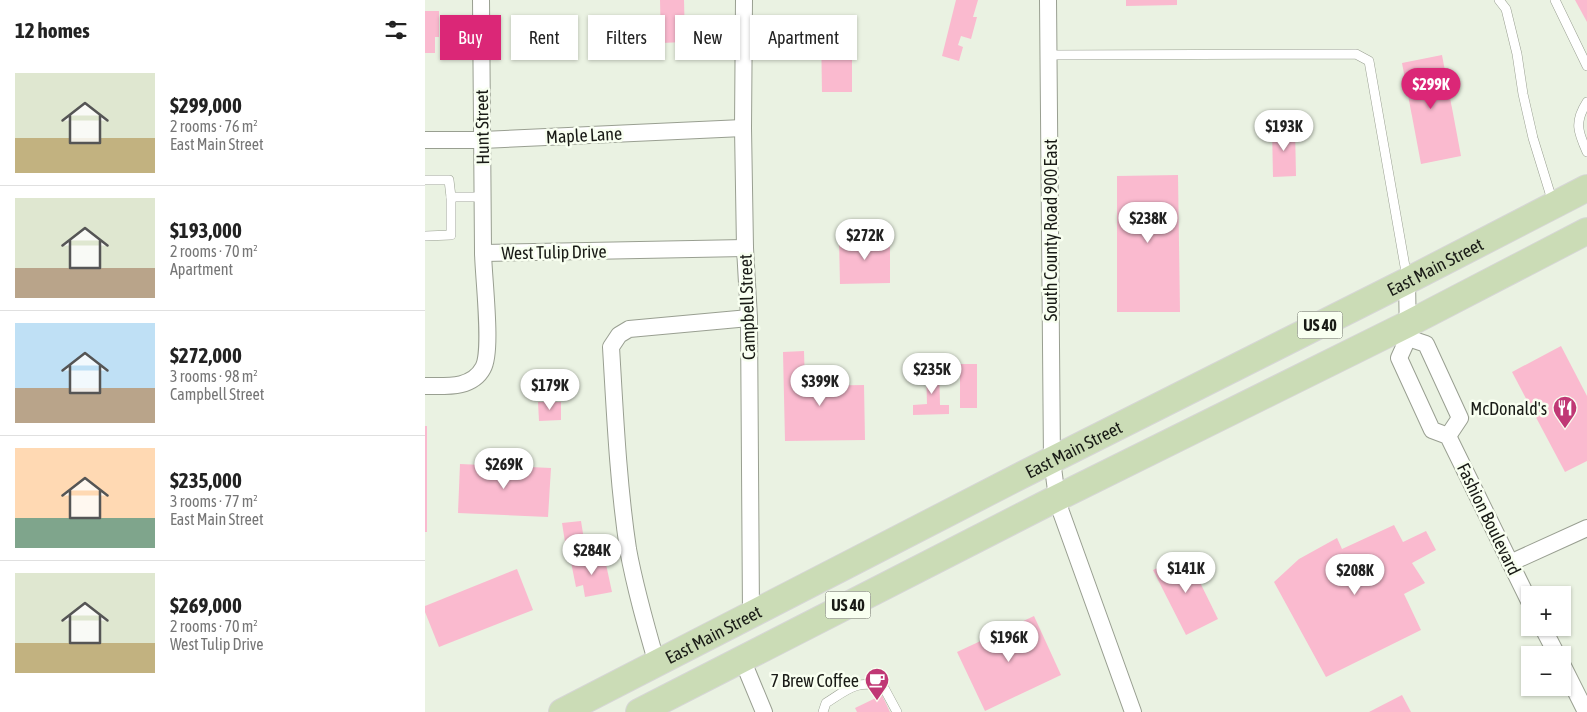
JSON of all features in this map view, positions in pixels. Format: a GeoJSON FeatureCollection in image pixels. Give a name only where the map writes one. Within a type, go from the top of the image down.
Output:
{"type":"FeatureCollection","features":[{"type":"Feature","properties":{"kind":"main road","name":"East Main Street"},"geometry":{"type":"LineString","coordinates":[[562,712],[1587,188]]}},
{"type":"Feature","properties":{"kind":"main road","name":"East Main Street"},"geometry":{"type":"LineString","coordinates":[[639,712],[1057,498],[1408,331],[1587,231]]}},
{"type":"Feature","properties":{"kind":"street","name":"Hunt Street"},"geometry":{"type":"LineString","coordinates":[[481,0],[483,253]]}},
{"type":"Feature","properties":{"kind":"street","name":"Campbell Street"},"geometry":{"type":"LineString","coordinates":[[744,0],[743,128],[745,248],[749,318],[751,615]]}},
{"type":"Feature","properties":{"kind":"street","name":"South County Road 900 East"},"geometry":{"type":"LineString","coordinates":[[1048,0],[1052,460],[1057,498],[1133,712]]}},
{"type":"Feature","properties":{"kind":"street","name":"Maple Lane"},"geometry":{"type":"LineString","coordinates":[[425,140],[482,140],[743,128]]}},
{"type":"Feature","properties":{"kind":"street","name":"West Tulip Drive"},"geometry":{"type":"LineString","coordinates":[[425,386],[449,386],[471,381],[483,370],[488,352],[483,253],[745,248]]}},
{"type":"Feature","properties":{"kind":"street"},"geometry":{"type":"LineString","coordinates":[[1407,281],[1408,331],[1426,344],[1460,418],[1448,436]]}},
{"type":"Feature","properties":{"kind":"street"},"geometry":{"type":"LineString","coordinates":[[657,664],[637,596],[629,549],[618,460],[611,347],[619,335],[629,329],[749,318]]}},
{"type":"Feature","properties":{"kind":"street","name":"Fashion Boulevard"},"geometry":{"type":"LineString","coordinates":[[1408,331],[1399,358],[1432,430],[1448,436],[1521,586]]}},
{"type":"Feature","properties":{"kind":"street"},"geometry":{"type":"LineString","coordinates":[[1510,564],[1587,528]]}},
{"type":"Feature","properties":{"kind":"street"},"geometry":{"type":"LineString","coordinates":[[742,659],[764,712]]}},
{"type":"Feature","properties":{"kind":"street"},"geometry":{"type":"LineString","coordinates":[[1571,682],[1586,711]]}},
{"type":"Feature","properties":{"kind":"lane"},"geometry":{"type":"LineString","coordinates":[[1499,0],[1506,9],[1517,54],[1523,94],[1533,138],[1554,205]]}},
{"type":"Feature","properties":{"kind":"lane"},"geometry":{"type":"LineString","coordinates":[[1555,0],[1587,66]]}},
{"type":"Feature","properties":{"kind":"lane"},"geometry":{"type":"LineString","coordinates":[[1048,55],[1356,54],[1369,61],[1407,281]]}},
{"type":"Feature","properties":{"kind":"lane"},"geometry":{"type":"LineString","coordinates":[[1587,102],[1578,120],[1578,130],[1587,152]]}},
{"type":"Feature","properties":{"kind":"lane"},"geometry":{"type":"LineString","coordinates":[[425,180],[449,180],[451,197],[451,235],[425,236]]}},
{"type":"Feature","properties":{"kind":"lane"},"geometry":{"type":"LineString","coordinates":[[451,197],[483,197]]}},
{"type":"Feature","properties":{"kind":"lane"},"geometry":{"type":"LineString","coordinates":[[823,712],[826,703],[852,686],[868,683],[883,686],[897,712]]}},
{"type":"Feature","properties":{"kind":"building"},"geometry":{"type":"Polygon","coordinates":[[[660,0],[684,0],[684,15],[675,15],[675,42],[665,43],[665,15],[660,15],[660,0]]]}},
{"type":"Feature","properties":{"kind":"building"},"geometry":{"type":"Polygon","coordinates":[[[956,0],[978,0],[973,17],[977,17],[971,39],[961,36],[958,45],[963,47],[959,61],[942,56],[956,0]]]}},
{"type":"Feature","properties":{"kind":"building"},"geometry":{"type":"Polygon","coordinates":[[[1126,0],[1177,0],[1177,5],[1126,6],[1126,0]]]}},
{"type":"Feature","properties":{"kind":"building"},"geometry":{"type":"Polygon","coordinates":[[[1575,0],[1587,0],[1587,22],[1575,0]]]}},
{"type":"Feature","properties":{"kind":"building"},"geometry":{"type":"Polygon","coordinates":[[[425,11],[439,11],[439,37],[435,37],[435,53],[425,53],[425,11]]]}},
{"type":"Feature","properties":{"kind":"building"},"geometry":{"type":"Polygon","coordinates":[[[1442,55],[1461,156],[1421,164],[1402,63],[1442,55]]]}},
{"type":"Feature","properties":{"kind":"building"},"geometry":{"type":"Polygon","coordinates":[[[821,60],[852,60],[852,92],[822,92],[821,60]]]}},
{"type":"Feature","properties":{"kind":"building"},"geometry":{"type":"Polygon","coordinates":[[[1272,128],[1295,128],[1296,176],[1273,177],[1272,128]]]}},
{"type":"Feature","properties":{"kind":"building"},"geometry":{"type":"Polygon","coordinates":[[[1178,175],[1180,312],[1117,312],[1117,176],[1178,175]]]}},
{"type":"Feature","properties":{"kind":"building"},"geometry":{"type":"Polygon","coordinates":[[[890,239],[890,283],[840,284],[839,240],[890,239]]]}},
{"type":"Feature","properties":{"kind":"building","name":"McDonald's"},"geometry":{"type":"Polygon","coordinates":[[[1561,346],[1587,396],[1587,461],[1565,472],[1512,372],[1561,346]]]}},
{"type":"Feature","properties":{"kind":"building"},"geometry":{"type":"Polygon","coordinates":[[[804,351],[805,386],[864,385],[865,440],[785,441],[783,352],[804,351]]]}},
{"type":"Feature","properties":{"kind":"building"},"geometry":{"type":"Polygon","coordinates":[[[960,364],[977,364],[977,408],[960,408],[960,364]]]}},
{"type":"Feature","properties":{"kind":"building"},"geometry":{"type":"Polygon","coordinates":[[[926,366],[939,366],[940,405],[949,405],[949,414],[913,415],[913,405],[927,404],[926,366]]]}},
{"type":"Feature","properties":{"kind":"building"},"geometry":{"type":"Polygon","coordinates":[[[538,402],[561,402],[561,420],[539,421],[538,402]]]}},
{"type":"Feature","properties":{"kind":"building"},"geometry":{"type":"Polygon","coordinates":[[[425,426],[427,426],[427,532],[425,532],[425,426]]]}},
{"type":"Feature","properties":{"kind":"building"},"geometry":{"type":"Polygon","coordinates":[[[460,464],[551,468],[548,517],[458,513],[460,464]]]}},
{"type":"Feature","properties":{"kind":"building"},"geometry":{"type":"Polygon","coordinates":[[[581,521],[586,552],[567,555],[562,523],[581,521]]]}},
{"type":"Feature","properties":{"kind":"building"},"geometry":{"type":"Polygon","coordinates":[[[1394,525],[1403,542],[1426,531],[1436,550],[1412,563],[1425,583],[1404,594],[1421,630],[1326,677],[1274,582],[1299,559],[1337,538],[1342,549],[1394,525]]]}},
{"type":"Feature","properties":{"kind":"building"},"geometry":{"type":"Polygon","coordinates":[[[1186,554],[1218,619],[1186,635],[1153,570],[1186,554]]]}},
{"type":"Feature","properties":{"kind":"building"},"geometry":{"type":"Polygon","coordinates":[[[604,555],[612,592],[585,597],[583,585],[576,587],[571,562],[604,555]]]}},
{"type":"Feature","properties":{"kind":"building"},"geometry":{"type":"Polygon","coordinates":[[[517,569],[533,610],[439,647],[425,612],[425,606],[517,569]]]}},
{"type":"Feature","properties":{"kind":"building"},"geometry":{"type":"Polygon","coordinates":[[[1034,616],[1061,675],[985,711],[957,652],[1034,616]]]}},
{"type":"Feature","properties":{"kind":"building","name":"7 Brew Coffee"},"geometry":{"type":"Polygon","coordinates":[[[882,695],[890,712],[857,712],[855,708],[882,695]]]}},
{"type":"Feature","properties":{"kind":"building"},"geometry":{"type":"Polygon","coordinates":[[[1402,695],[1411,712],[1369,712],[1402,695]]]}},
{"type":"Feature","properties":{"kind":"place","name":"McDonald's"},"geometry":{"type":"Point","coordinates":[1565,429]}},
{"type":"Feature","properties":{"kind":"place","name":"7 Brew Coffee"},"geometry":{"type":"Point","coordinates":[877,701]}}]}
